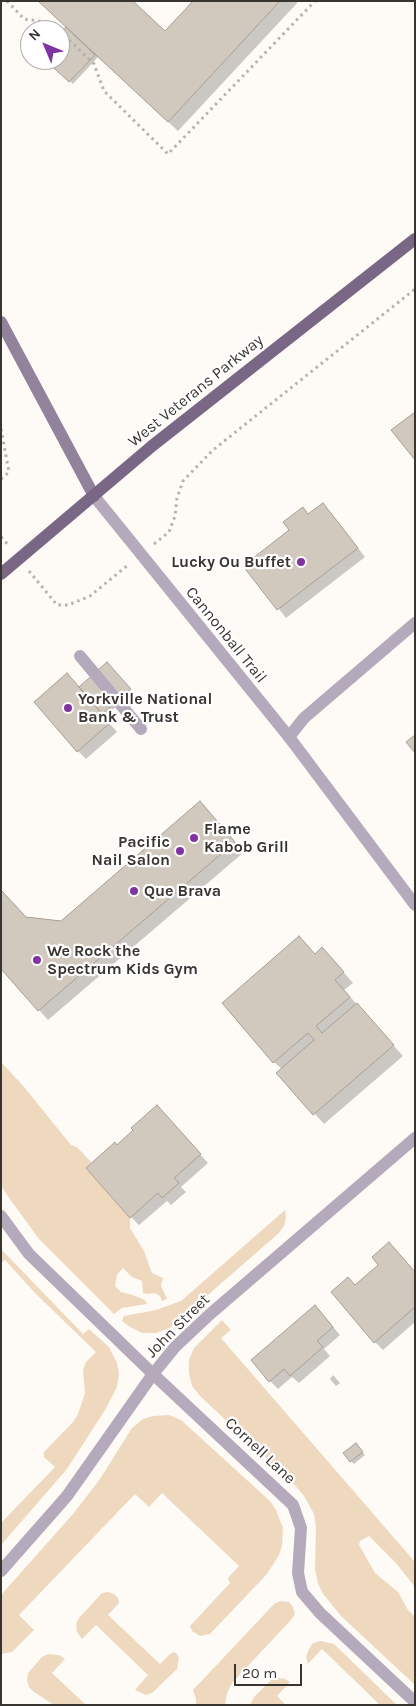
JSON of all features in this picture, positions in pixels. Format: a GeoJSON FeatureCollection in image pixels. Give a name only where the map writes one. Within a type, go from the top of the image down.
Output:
{"type":"FeatureCollection","features":[{"type":"Feature","properties":{"kind":"main road","name":"West Veterans Parkway"},"geometry":{"type":"LineString","coordinates":[[1,574],[152,446],[415,239]]}},
{"type":"Feature","properties":{"kind":"main road","name":"Cannonball Trail"},"geometry":{"type":"LineString","coordinates":[[1,322],[94,496]]}},
{"type":"Feature","properties":{"kind":"street","name":"Cannonball Trail"},"geometry":{"type":"LineString","coordinates":[[94,496],[289,737],[415,905]]}},
{"type":"Feature","properties":{"kind":"street"},"geometry":{"type":"LineString","coordinates":[[289,737],[304,718],[415,623]]}},
{"type":"Feature","properties":{"kind":"street"},"geometry":{"type":"LineString","coordinates":[[80,656],[141,729]]}},
{"type":"Feature","properties":{"kind":"street","name":"John Street"},"geometry":{"type":"LineString","coordinates":[[1,1571],[67,1496],[153,1374],[175,1347],[208,1315],[415,1138]]}},
{"type":"Feature","properties":{"kind":"street","name":"Cornell Lane"},"geometry":{"type":"LineString","coordinates":[[1,1216],[29,1254],[153,1374],[293,1505],[301,1528],[298,1573],[302,1592],[320,1613],[415,1702]]}},
{"type":"Feature","properties":{"kind":"path"},"geometry":{"type":"LineString","coordinates":[[7,1],[24,19],[31,20]]}},
{"type":"Feature","properties":{"kind":"path"},"geometry":{"type":"LineString","coordinates":[[70,41],[94,64],[104,91],[168,154],[315,1]]}},
{"type":"Feature","properties":{"kind":"path"},"geometry":{"type":"LineString","coordinates":[[158,540],[169,532],[183,481],[213,450],[415,289]]}},
{"type":"Feature","properties":{"kind":"path"},"geometry":{"type":"LineString","coordinates":[[1,428],[9,472],[1,479]]}},
{"type":"Feature","properties":{"kind":"path"},"geometry":{"type":"LineString","coordinates":[[49,596],[57,605],[68,605],[90,596],[105,583]]}},
{"type":"Feature","properties":{"kind":"shaded area"},"geometry":{"type":"Polygon","coordinates":[[[1,1062],[25,1088],[71,1145],[77,1147],[92,1163],[86,1168],[130,1218],[130,1228],[144,1251],[152,1273],[163,1278],[161,1286],[167,1299],[162,1301],[160,1296],[155,1293],[143,1293],[142,1281],[132,1277],[123,1268],[117,1275],[115,1286],[121,1292],[145,1300],[147,1304],[122,1308],[114,1314],[39,1239],[12,1202],[1,1186],[1,1062]]]}},
{"type":"Feature","properties":{"kind":"shaded area"},"geometry":{"type":"Polygon","coordinates":[[[285,1210],[284,1226],[279,1233],[170,1328],[156,1333],[142,1333],[122,1321],[124,1316],[156,1310],[181,1301],[285,1210]]]}},
{"type":"Feature","properties":{"kind":"shaded area"},"geometry":{"type":"Polygon","coordinates":[[[1,1249],[83,1334],[89,1329],[109,1347],[117,1363],[119,1374],[117,1387],[105,1410],[67,1469],[1,1545],[1,1523],[55,1467],[44,1457],[44,1452],[73,1422],[78,1414],[85,1393],[83,1370],[86,1362],[96,1352],[36,1294],[5,1260],[1,1263],[1,1249]]]}},
{"type":"Feature","properties":{"kind":"shaded area"},"geometry":{"type":"Polygon","coordinates":[[[222,1320],[231,1330],[221,1338],[415,1562],[415,1587],[396,1563],[369,1536],[360,1541],[359,1545],[375,1573],[398,1592],[408,1610],[415,1617],[415,1685],[341,1616],[324,1595],[318,1584],[315,1569],[316,1528],[314,1514],[304,1496],[294,1484],[201,1397],[192,1386],[189,1360],[194,1348],[222,1320]]]}},
{"type":"Feature","properties":{"kind":"shaded area"},"geometry":{"type":"Polygon","coordinates":[[[169,1415],[181,1420],[270,1501],[276,1510],[283,1528],[282,1546],[279,1555],[267,1574],[210,1634],[200,1636],[192,1631],[190,1626],[230,1583],[228,1578],[239,1566],[162,1493],[149,1507],[135,1494],[19,1615],[34,1630],[12,1652],[1,1654],[1,1595],[73,1514],[100,1479],[132,1428],[143,1419],[169,1415]]]}},
{"type":"Feature","properties":{"kind":"shaded area"},"geometry":{"type":"Polygon","coordinates":[[[108,1592],[118,1598],[119,1603],[108,1615],[160,1664],[174,1652],[179,1658],[177,1669],[152,1693],[146,1695],[135,1690],[148,1675],[96,1625],[82,1639],[77,1632],[76,1624],[79,1618],[102,1593],[108,1592]]]}},
{"type":"Feature","properties":{"kind":"shaded area"},"geometry":{"type":"Polygon","coordinates":[[[281,1601],[289,1602],[295,1614],[232,1683],[227,1693],[225,1705],[196,1705],[193,1690],[275,1603],[281,1601]]]}},
{"type":"Feature","properties":{"kind":"shaded area"},"geometry":{"type":"Polygon","coordinates":[[[321,1641],[334,1644],[397,1705],[380,1705],[322,1649],[308,1664],[306,1657],[309,1649],[313,1643],[321,1641]]]}},
{"type":"Feature","properties":{"kind":"shaded area"},"geometry":{"type":"Polygon","coordinates":[[[48,1654],[59,1655],[65,1659],[52,1673],[86,1705],[54,1705],[29,1687],[28,1673],[42,1657],[48,1654]]]}},
{"type":"Feature","properties":{"kind":"shaded area"},"geometry":{"type":"Polygon","coordinates":[[[279,1678],[290,1682],[277,1696],[286,1705],[250,1705],[254,1697],[272,1679],[279,1678]]]}},
{"type":"Feature","properties":{"kind":"building"},"geometry":{"type":"Polygon","coordinates":[[[38,1],[133,1],[165,31],[193,1],[280,1],[168,122],[70,31],[70,20],[58,20],[38,1]]]}},
{"type":"Feature","properties":{"kind":"building"},"geometry":{"type":"Polygon","coordinates":[[[70,31],[95,55],[69,82],[56,70],[70,70],[70,31]]]}},
{"type":"Feature","properties":{"kind":"building"},"geometry":{"type":"Polygon","coordinates":[[[415,412],[415,460],[391,430],[415,412]]]}},
{"type":"Feature","properties":{"kind":"building"},"geometry":{"type":"Polygon","coordinates":[[[323,503],[358,548],[277,610],[243,566],[289,530],[283,522],[303,507],[308,514],[323,503]]]}},
{"type":"Feature","properties":{"kind":"building"},"geometry":{"type":"Polygon","coordinates":[[[107,662],[131,689],[102,714],[79,687],[107,662]]]}},
{"type":"Feature","properties":{"kind":"building","name":"Yorkville National Bank & Trust"},"geometry":{"type":"Polygon","coordinates":[[[67,673],[110,723],[77,752],[34,702],[67,673]]]}},
{"type":"Feature","properties":{"kind":"building"},"geometry":{"type":"Polygon","coordinates":[[[415,735],[415,753],[406,742],[415,735]]]}},
{"type":"Feature","properties":{"kind":"building"},"geometry":{"type":"Polygon","coordinates":[[[200,801],[235,842],[38,1011],[1,969],[1,890],[26,917],[61,921],[200,801]]]}},
{"type":"Feature","properties":{"kind":"building"},"geometry":{"type":"Polygon","coordinates":[[[299,936],[315,954],[322,947],[344,972],[335,980],[350,997],[316,1026],[322,1033],[357,1003],[394,1045],[313,1115],[276,1073],[314,1040],[308,1033],[273,1063],[222,1003],[299,936]]]}},
{"type":"Feature","properties":{"kind":"building"},"geometry":{"type":"Polygon","coordinates":[[[157,1105],[201,1154],[174,1178],[179,1183],[162,1198],[158,1193],[130,1218],[86,1168],[115,1142],[117,1145],[133,1130],[131,1128],[157,1105]]]}},
{"type":"Feature","properties":{"kind":"building"},"geometry":{"type":"Polygon","coordinates":[[[389,1242],[415,1272],[415,1307],[374,1343],[331,1292],[348,1277],[355,1285],[378,1265],[372,1257],[389,1242]]]}},
{"type":"Feature","properties":{"kind":"building"},"geometry":{"type":"Polygon","coordinates":[[[315,1305],[333,1327],[317,1341],[323,1347],[290,1376],[284,1369],[269,1382],[251,1360],[315,1305]]]}},
{"type":"Feature","properties":{"kind":"building"},"geometry":{"type":"Polygon","coordinates":[[[356,1443],[363,1452],[350,1462],[343,1453],[356,1443]]]}},
{"type":"Feature","properties":{"kind":"place","name":"Lucky Ou Buffet"},"geometry":{"type":"Point","coordinates":[301,562]}},
{"type":"Feature","properties":{"kind":"place","name":"Yorkville National Bank & Trust"},"geometry":{"type":"Point","coordinates":[68,708]}},
{"type":"Feature","properties":{"kind":"place","name":"Flame Kabob Grill"},"geometry":{"type":"Point","coordinates":[194,838]}},
{"type":"Feature","properties":{"kind":"place","name":"Pacific Nail Salon"},"geometry":{"type":"Point","coordinates":[180,851]}},
{"type":"Feature","properties":{"kind":"place","name":"Que Brava"},"geometry":{"type":"Point","coordinates":[134,891]}},
{"type":"Feature","properties":{"kind":"place","name":"We Rock the Spectrum Kids Gym"},"geometry":{"type":"Point","coordinates":[37,960]}}]}
